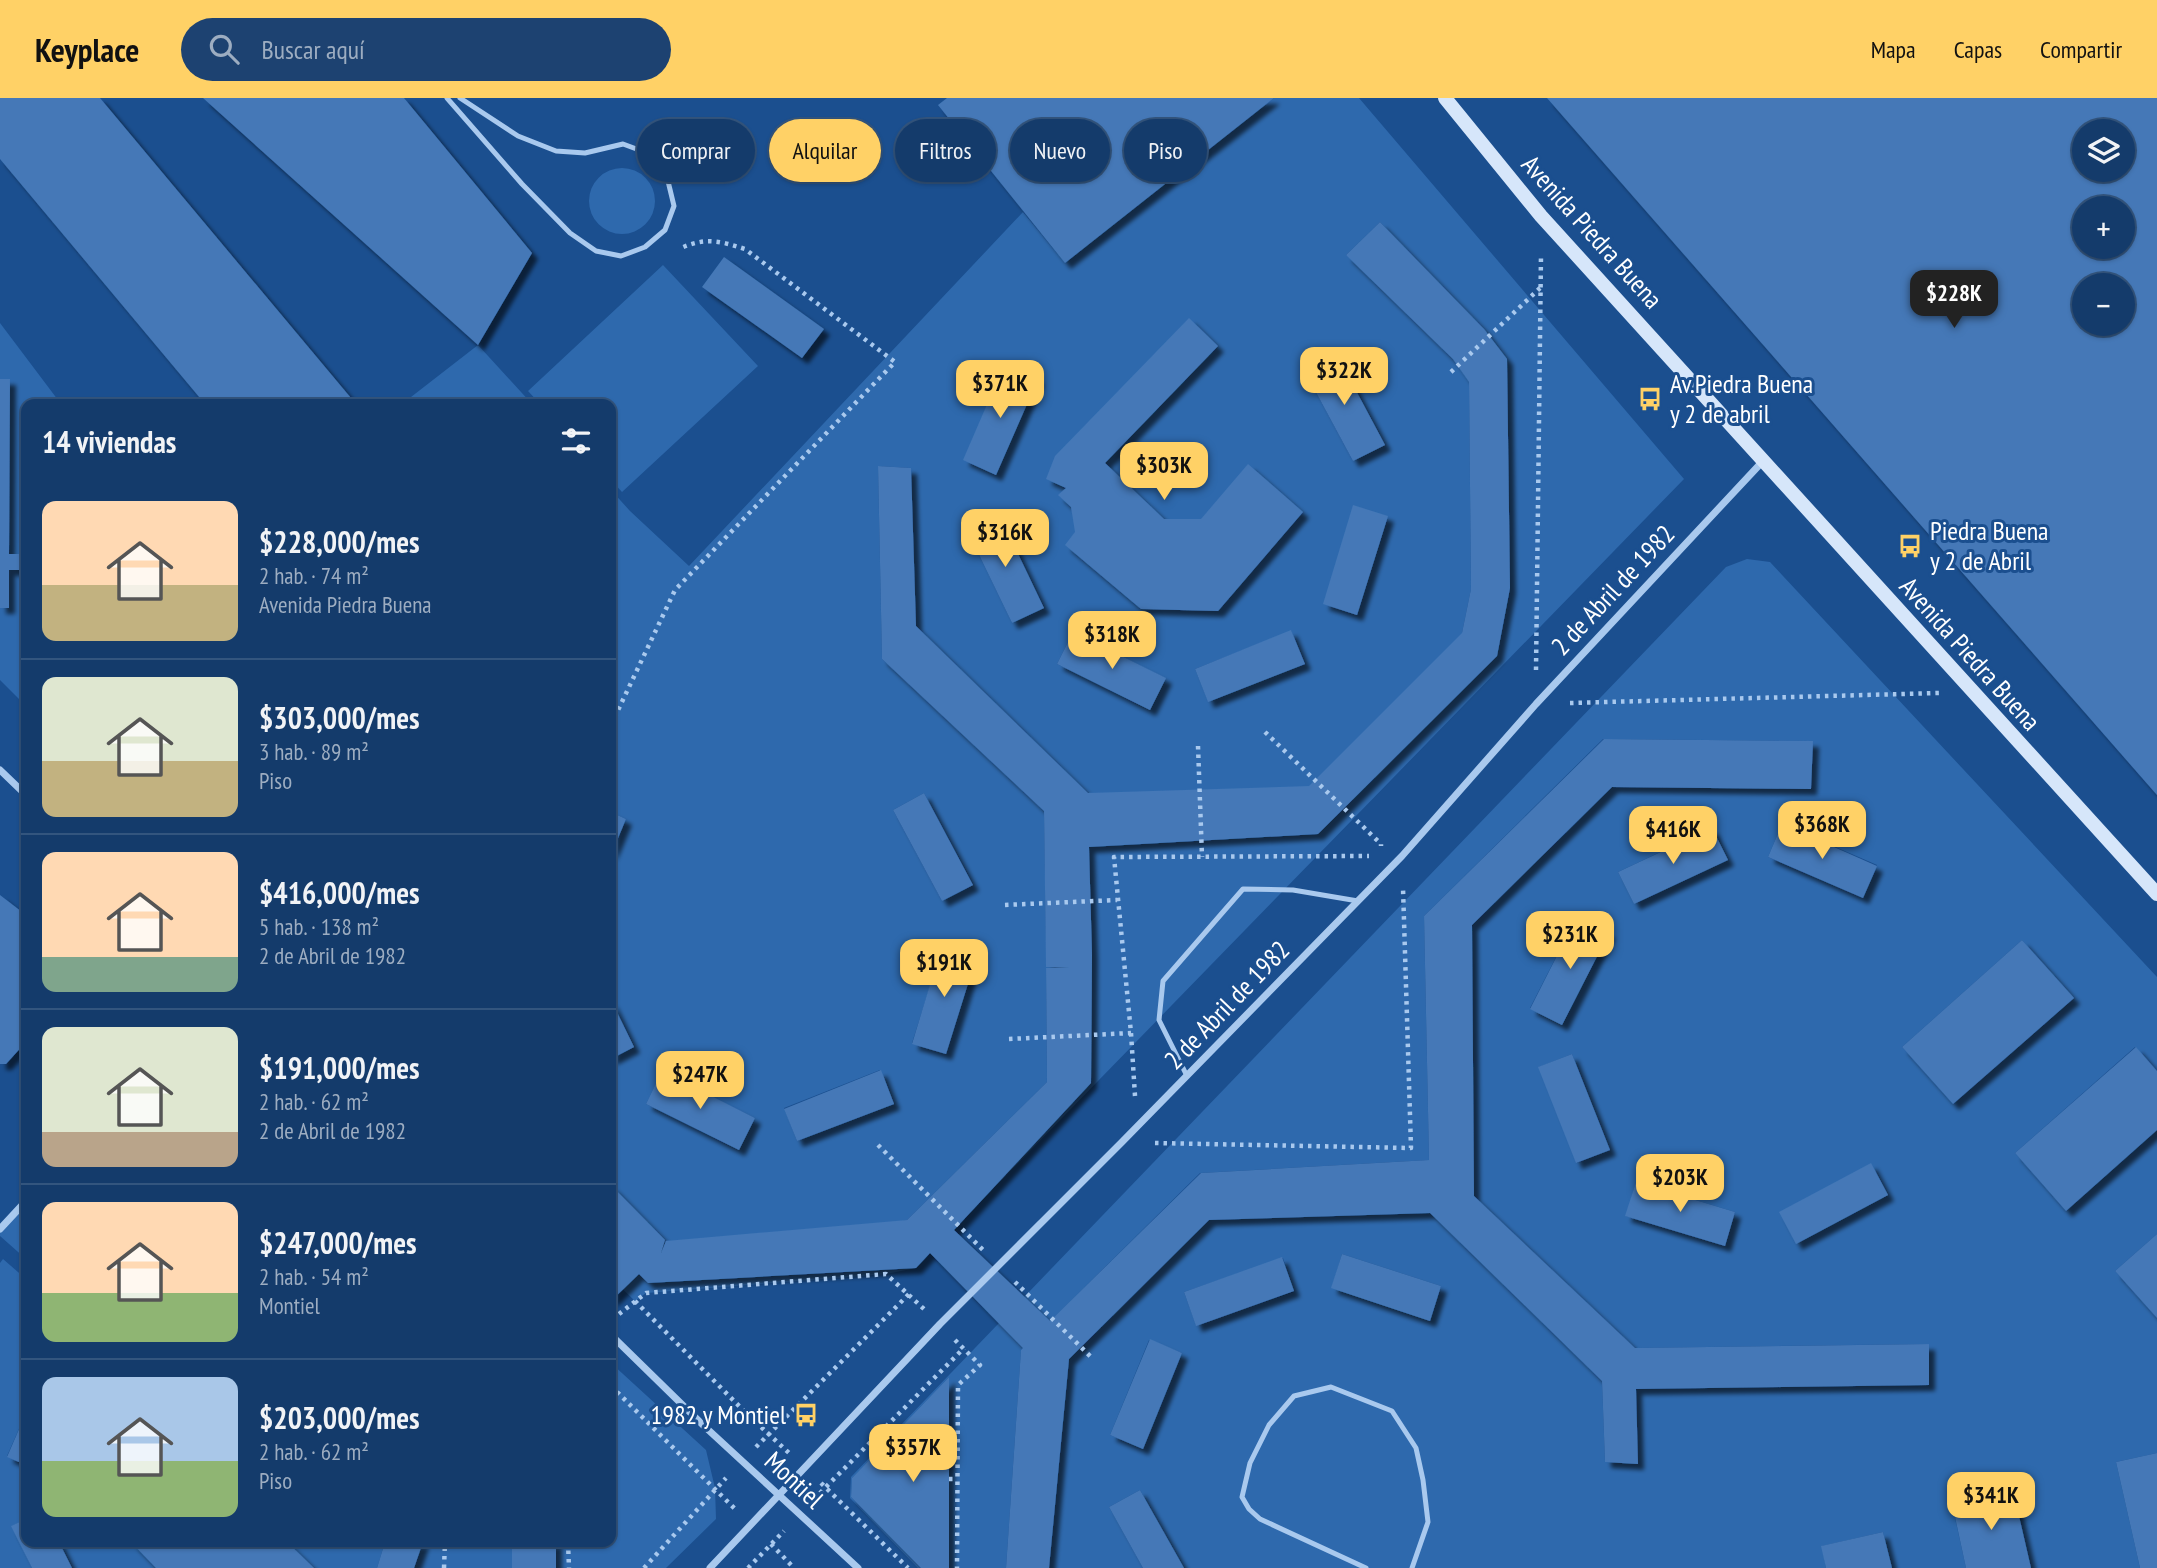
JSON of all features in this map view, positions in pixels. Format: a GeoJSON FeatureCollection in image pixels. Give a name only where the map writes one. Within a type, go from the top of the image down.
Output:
{"type":"FeatureCollection","features":[{"type":"Feature","properties":{"kind":"main road","name":"Avenida Piedra Buena"},"geometry":{"type":"LineString","coordinates":[[1445,98],[1541,216],[2157,894]]}},
{"type":"Feature","properties":{"kind":"street","name":"2 de Abril de 1982"},"geometry":{"type":"LineString","coordinates":[[710,1568],[940,1324],[1402,856],[1536,704],[1763,461]]}},
{"type":"Feature","properties":{"kind":"street"},"geometry":{"type":"LineString","coordinates":[[0,770],[21,790]]}},
{"type":"Feature","properties":{"kind":"street"},"geometry":{"type":"LineString","coordinates":[[0,1229],[21,1206]]}},
{"type":"Feature","properties":{"kind":"street","name":"Montiel"},"geometry":{"type":"LineString","coordinates":[[616,1340],[703,1425],[858,1568]]}},
{"type":"Feature","properties":{"kind":"lane"},"geometry":{"type":"LineString","coordinates":[[447,98],[550,213],[570,233],[596,251],[621,256],[645,247],[665,230],[674,206],[667,177],[650,154],[623,144],[585,153],[556,151],[519,136],[460,98]]}},
{"type":"Feature","properties":{"kind":"lane"},"geometry":{"type":"LineString","coordinates":[[1187,1076],[1160,1020],[1163,981],[1243,889],[1293,890],[1359,901]]}},
{"type":"Feature","properties":{"kind":"lane"},"geometry":{"type":"LineString","coordinates":[[1366,1568],[1260,1519],[1249,1509],[1242,1497],[1250,1463],[1269,1425],[1294,1396],[1331,1387],[1392,1411],[1416,1448],[1423,1480],[1428,1522],[1412,1568]]}},
{"type":"Feature","properties":{"kind":"path"},"geometry":{"type":"LineString","coordinates":[[1541,216],[1536,704],[1971,692]]}},
{"type":"Feature","properties":{"kind":"path"},"geometry":{"type":"LineString","coordinates":[[1451,372],[1541,287]]}},
{"type":"Feature","properties":{"kind":"path"},"geometry":{"type":"LineString","coordinates":[[616,714],[675,590],[895,362]]}},
{"type":"Feature","properties":{"kind":"path"},"geometry":{"type":"LineString","coordinates":[[1265,732],[1381,844],[1380,856]]}},
{"type":"Feature","properties":{"kind":"path"},"geometry":{"type":"LineString","coordinates":[[1198,746],[1202,857]]}},
{"type":"Feature","properties":{"kind":"path"},"geometry":{"type":"LineString","coordinates":[[1122,1142],[1411,1148],[1402,856]]}},
{"type":"Feature","properties":{"kind":"path"},"geometry":{"type":"LineString","coordinates":[[1005,905],[1117,900]]}},
{"type":"Feature","properties":{"kind":"path"},"geometry":{"type":"LineString","coordinates":[[1009,1039],[1131,1034]]}},
{"type":"Feature","properties":{"kind":"path"},"geometry":{"type":"LineString","coordinates":[[616,1318],[646,1293],[886,1274],[980,1365],[958,1385],[957,1568]]}},
{"type":"Feature","properties":{"kind":"path"},"geometry":{"type":"LineString","coordinates":[[790,1411],[909,1294]]}},
{"type":"Feature","properties":{"kind":"path"},"geometry":{"type":"LineString","coordinates":[[635,1301],[745,1412]]}},
{"type":"Feature","properties":{"kind":"path"},"geometry":{"type":"LineString","coordinates":[[845,1466],[964,1348]]}},
{"type":"Feature","properties":{"kind":"path"},"geometry":{"type":"LineString","coordinates":[[616,1392],[691,1466]]}},
{"type":"Feature","properties":{"kind":"path"},"geometry":{"type":"LineString","coordinates":[[949,1479],[957,1479]]}},
{"type":"Feature","properties":{"kind":"path"},"geometry":{"type":"LineString","coordinates":[[850,1510],[908,1568]]}},
{"type":"Feature","properties":{"kind":"path"},"geometry":{"type":"LineString","coordinates":[[644,1568],[693,1513]]}},
{"type":"Feature","properties":{"kind":"path"},"geometry":{"type":"LineString","coordinates":[[444,1568],[445,1547]]}},
{"type":"Feature","properties":{"kind":"path"},"geometry":{"type":"LineString","coordinates":[[568,1547],[569,1568]]}},
{"type":"Feature","properties":{"kind":"shaded area"},"geometry":{"type":"Polygon","coordinates":[[[1274,98],[1359,98],[1684,479],[916,1268],[886,1274],[646,1293],[635,1301],[616,1283],[616,1251],[648,1283],[665,1241],[616,1190],[616,1056],[633,1047],[616,1011],[616,843],[626,819],[616,814],[616,496],[689,566],[1023,212],[1065,263],[1168,182],[1207,182],[1207,151],[1274,98]],[[1380,222],[1346,255],[1483,328],[1380,222]],[[1335,354],[1304,370],[1353,461],[1384,445],[1335,354]],[[1454,359],[1469,382],[1506,359],[1454,359]],[[1506,360],[1469,382],[1471,589],[1510,587],[1506,360]],[[878,466],[882,659],[1044,811],[1046,941],[1091,940],[1089,847],[1288,835],[1088,793],[916,626],[911,468],[878,466]],[[999,514],[967,530],[1012,623],[1044,607],[999,514]],[[1510,588],[1471,589],[1462,633],[1510,588]],[[1291,631],[1195,669],[1208,701],[1305,663],[1291,631]],[[1073,632],[1057,664],[1150,709],[1165,678],[1073,632]],[[1309,786],[1288,835],[1318,834],[1347,805],[1309,786]],[[924,793],[893,810],[942,901],[973,884],[924,793]],[[943,945],[912,1043],[946,1054],[976,956],[943,945]],[[1091,967],[1046,968],[1047,1082],[907,1220],[649,1283],[916,1268],[1091,1083],[1091,967]],[[880,1070],[784,1108],[797,1141],[893,1104],[880,1070]],[[662,1072],[646,1104],[739,1150],[755,1118],[662,1072]]]}},
{"type":"Feature","properties":{"kind":"shaded area"},"geometry":{"type":"Polygon","coordinates":[[[622,168],[637,172],[637,182],[648,182],[654,195],[654,207],[645,224],[622,234],[599,224],[589,201],[599,178],[622,168]]]}},
{"type":"Feature","properties":{"kind":"shaded area"},"geometry":{"type":"Polygon","coordinates":[[[663,265],[758,366],[622,492],[616,485],[616,399],[535,399],[528,391],[663,265]]]}},
{"type":"Feature","properties":{"kind":"shaded area"},"geometry":{"type":"Polygon","coordinates":[[[0,323],[57,399],[21,399],[21,554],[9,554],[10,379],[0,379],[0,323]]]}},
{"type":"Feature","properties":{"kind":"shaded area"},"geometry":{"type":"Polygon","coordinates":[[[478,345],[527,399],[408,399],[478,345]]]}},
{"type":"Feature","properties":{"kind":"shaded area"},"geometry":{"type":"Polygon","coordinates":[[[1747,559],[1770,562],[2157,977],[2157,1071],[2135,1047],[2015,1153],[2066,1211],[2157,1130],[2157,1234],[2115,1271],[2157,1318],[2157,1453],[2116,1462],[2140,1568],[2031,1568],[2013,1490],[1952,1504],[1966,1568],[1892,1568],[1883,1532],[1822,1546],[1826,1568],[1184,1568],[1140,1490],[1109,1507],[1143,1568],[1049,1568],[1069,1359],[1209,1220],[1430,1213],[1602,1381],[1605,1462],[1638,1463],[1636,1389],[1929,1385],[1928,1344],[1635,1348],[1474,1196],[1472,925],[1612,787],[1811,788],[1812,741],[1603,739],[1424,916],[1429,1160],[1200,1173],[1021,1350],[1006,1568],[949,1568],[949,1377],[852,1478],[851,1497],[921,1568],[918,1568],[850,1498],[851,1477],[1726,567],[1747,559]],[[1782,824],[1768,857],[1863,898],[1877,865],[1782,824]],[[1711,828],[1618,872],[1634,904],[1727,860],[1711,828]],[[1577,916],[1530,1009],[1609,933],[1577,916]],[[2022,940],[1902,1047],[1953,1104],[2073,998],[2022,940]],[[1572,1054],[1539,1067],[1577,1163],[1610,1150],[1572,1054]],[[1636,1182],[1626,1216],[1725,1246],[1735,1212],[1636,1182]],[[1342,1254],[1332,1287],[1430,1320],[1441,1286],[1342,1254]],[[1283,1258],[1184,1292],[1196,1325],[1294,1292],[1283,1258]],[[1149,1340],[1110,1435],[1143,1448],[1182,1353],[1149,1340]]]}},
{"type":"Feature","properties":{"kind":"shaded area"},"geometry":{"type":"Polygon","coordinates":[[[9,570],[21,570],[21,701],[0,680],[0,608],[9,570]]]}},
{"type":"Feature","properties":{"kind":"shaded area"},"geometry":{"type":"Polygon","coordinates":[[[21,1206],[21,1255],[0,1236],[0,1229],[21,1206]]]}},
{"type":"Feature","properties":{"kind":"shaded area"},"geometry":{"type":"Polygon","coordinates":[[[3,1259],[21,1275],[21,1424],[7,1456],[21,1463],[21,1522],[12,1526],[32,1568],[0,1568],[0,1263],[3,1259]]]}},
{"type":"Feature","properties":{"kind":"shaded area"},"geometry":{"type":"Polygon","coordinates":[[[616,1368],[706,1450],[715,1488],[716,1519],[666,1568],[556,1568],[556,1547],[616,1547],[616,1368]]]}},
{"type":"Feature","properties":{"kind":"shaded area"},"geometry":{"type":"Polygon","coordinates":[[[62,1547],[383,1547],[377,1568],[72,1568],[62,1547]]]}},
{"type":"Feature","properties":{"kind":"shaded area"},"geometry":{"type":"Polygon","coordinates":[[[421,1547],[512,1547],[512,1568],[414,1568],[421,1547]]]}},
{"type":"Feature","properties":{"kind":"building"},"geometry":{"type":"Polygon","coordinates":[[[0,98],[100,98],[352,399],[201,399],[0,159],[0,98]]]}},
{"type":"Feature","properties":{"kind":"building"},"geometry":{"type":"Polygon","coordinates":[[[203,98],[404,98],[532,253],[478,345],[203,98]]]}},
{"type":"Feature","properties":{"kind":"building"},"geometry":{"type":"Polygon","coordinates":[[[947,98],[1274,98],[1207,151],[1207,119],[1124,119],[1124,182],[1168,182],[1065,263],[996,177],[996,119],[949,119],[938,105],[947,98]]]}},
{"type":"Feature","properties":{"kind":"building"},"geometry":{"type":"Polygon","coordinates":[[[1547,98],[2157,98],[2157,795],[1547,98]]]}},
{"type":"Feature","properties":{"kind":"building"},"geometry":{"type":"Polygon","coordinates":[[[1380,222],[1484,329],[1507,359],[1510,588],[1497,656],[1318,834],[1089,847],[1091,1083],[954,1230],[1050,1321],[1201,1173],[1429,1160],[1424,916],[1604,739],[1813,741],[1811,789],[1612,787],[1472,925],[1474,1196],[1635,1348],[1929,1344],[1929,1385],[1636,1389],[1638,1464],[1605,1462],[1602,1381],[1430,1213],[1209,1220],[1069,1359],[1049,1568],[1006,1568],[1023,1348],[930,1253],[916,1268],[648,1283],[639,1274],[616,1296],[616,1190],[665,1240],[661,1253],[666,1241],[907,1220],[1047,1082],[1046,968],[1069,967],[1046,967],[1044,811],[882,659],[878,466],[911,468],[916,626],[1088,793],[1309,786],[1462,633],[1471,589],[1469,382],[1453,359],[1346,255],[1380,222]]]}},
{"type":"Feature","properties":{"kind":"building"},"geometry":{"type":"Polygon","coordinates":[[[724,257],[824,329],[802,358],[702,287],[724,257]]]}},
{"type":"Feature","properties":{"kind":"building"},"geometry":{"type":"Polygon","coordinates":[[[1189,318],[1218,346],[1105,463],[1164,519],[1201,519],[1248,464],[1303,512],[1218,611],[1141,609],[1065,545],[1075,532],[1071,507],[1058,495],[1066,488],[1046,479],[1055,456],[1189,318]]]}},
{"type":"Feature","properties":{"kind":"building"},"geometry":{"type":"Polygon","coordinates":[[[1336,353],[1385,445],[1353,461],[1304,370],[1336,353]]]}},
{"type":"Feature","properties":{"kind":"building"},"geometry":{"type":"Polygon","coordinates":[[[1004,365],[1038,379],[996,475],[963,460],[1004,365]]]}},
{"type":"Feature","properties":{"kind":"building"},"geometry":{"type":"Polygon","coordinates":[[[0,379],[10,379],[9,554],[21,554],[21,570],[9,570],[9,608],[0,608],[0,379]]]}},
{"type":"Feature","properties":{"kind":"building"},"geometry":{"type":"Polygon","coordinates":[[[1353,505],[1388,516],[1357,615],[1323,604],[1353,505]]]}},
{"type":"Feature","properties":{"kind":"building"},"geometry":{"type":"Polygon","coordinates":[[[999,514],[1044,608],[1012,623],[967,530],[999,514]]]}},
{"type":"Feature","properties":{"kind":"building"},"geometry":{"type":"Polygon","coordinates":[[[1291,630],[1305,664],[1208,702],[1195,669],[1291,630]]]}},
{"type":"Feature","properties":{"kind":"building"},"geometry":{"type":"Polygon","coordinates":[[[1073,632],[1166,678],[1150,710],[1057,664],[1073,632]]]}},
{"type":"Feature","properties":{"kind":"building"},"geometry":{"type":"Polygon","coordinates":[[[924,793],[973,885],[942,901],[893,810],[924,793]]]}},
{"type":"Feature","properties":{"kind":"building"},"geometry":{"type":"Polygon","coordinates":[[[616,814],[626,819],[616,843],[616,814]]]}},
{"type":"Feature","properties":{"kind":"building"},"geometry":{"type":"Polygon","coordinates":[[[1782,824],[1877,866],[1863,898],[1768,857],[1782,824]]]}},
{"type":"Feature","properties":{"kind":"building"},"geometry":{"type":"Polygon","coordinates":[[[1712,828],[1728,860],[1634,904],[1618,872],[1712,828]]]}},
{"type":"Feature","properties":{"kind":"building"},"geometry":{"type":"Polygon","coordinates":[[[0,895],[21,911],[21,1048],[6,1064],[0,1064],[0,895]]]}},
{"type":"Feature","properties":{"kind":"building"},"geometry":{"type":"Polygon","coordinates":[[[1577,916],[1609,933],[1562,1025],[1530,1009],[1577,916]]]}},
{"type":"Feature","properties":{"kind":"building"},"geometry":{"type":"Polygon","coordinates":[[[2022,940],[2074,998],[1953,1104],[1902,1047],[2022,940]]]}},
{"type":"Feature","properties":{"kind":"building"},"geometry":{"type":"Polygon","coordinates":[[[942,945],[977,955],[946,1054],[912,1044],[942,945]]]}},
{"type":"Feature","properties":{"kind":"building"},"geometry":{"type":"Polygon","coordinates":[[[616,1010],[634,1047],[616,1056],[616,1010]]]}},
{"type":"Feature","properties":{"kind":"building"},"geometry":{"type":"Polygon","coordinates":[[[2136,1047],[2157,1071],[2157,1130],[2066,1211],[2015,1153],[2136,1047]]]}},
{"type":"Feature","properties":{"kind":"building"},"geometry":{"type":"Polygon","coordinates":[[[1572,1054],[1610,1150],[1576,1163],[1538,1067],[1572,1054]]]}},
{"type":"Feature","properties":{"kind":"building"},"geometry":{"type":"Polygon","coordinates":[[[881,1070],[894,1104],[797,1141],[784,1109],[881,1070]]]}},
{"type":"Feature","properties":{"kind":"building"},"geometry":{"type":"Polygon","coordinates":[[[662,1071],[755,1118],[739,1150],[646,1104],[662,1071]]]}},
{"type":"Feature","properties":{"kind":"building"},"geometry":{"type":"Polygon","coordinates":[[[1871,1163],[1888,1195],[1796,1244],[1779,1212],[1871,1163]]]}},
{"type":"Feature","properties":{"kind":"building"},"geometry":{"type":"Polygon","coordinates":[[[1636,1182],[1735,1212],[1725,1246],[1625,1216],[1636,1182]]]}},
{"type":"Feature","properties":{"kind":"building"},"geometry":{"type":"Polygon","coordinates":[[[2157,1234],[2157,1318],[2115,1271],[2157,1234]]]}},
{"type":"Feature","properties":{"kind":"building"},"geometry":{"type":"Polygon","coordinates":[[[1342,1254],[1441,1286],[1430,1321],[1331,1288],[1342,1254]]]}},
{"type":"Feature","properties":{"kind":"building"},"geometry":{"type":"Polygon","coordinates":[[[1282,1257],[1294,1291],[1196,1326],[1184,1292],[1282,1257]]]}},
{"type":"Feature","properties":{"kind":"building"},"geometry":{"type":"Polygon","coordinates":[[[1150,1339],[1182,1353],[1143,1449],[1110,1435],[1150,1339]]]}},
{"type":"Feature","properties":{"kind":"building"},"geometry":{"type":"Polygon","coordinates":[[[949,1377],[949,1568],[921,1568],[851,1497],[852,1478],[949,1377]]]}},
{"type":"Feature","properties":{"kind":"building"},"geometry":{"type":"Polygon","coordinates":[[[21,1425],[21,1463],[7,1457],[21,1425]]]}},
{"type":"Feature","properties":{"kind":"building"},"geometry":{"type":"Polygon","coordinates":[[[2157,1453],[2157,1568],[2140,1568],[2116,1462],[2157,1453]]]}},
{"type":"Feature","properties":{"kind":"building"},"geometry":{"type":"Polygon","coordinates":[[[1140,1490],[1184,1568],[1143,1568],[1109,1507],[1140,1490]]]}},
{"type":"Feature","properties":{"kind":"building"},"geometry":{"type":"Polygon","coordinates":[[[2013,1490],[2031,1568],[1966,1568],[1952,1503],[2013,1490]]]}},
{"type":"Feature","properties":{"kind":"building"},"geometry":{"type":"Polygon","coordinates":[[[21,1521],[21,1546],[11,1526],[21,1521]]]}},
{"type":"Feature","properties":{"kind":"building"},"geometry":{"type":"Polygon","coordinates":[[[1883,1532],[1892,1568],[1826,1568],[1821,1546],[1883,1532]]]}},
{"type":"Feature","properties":{"kind":"building"},"geometry":{"type":"Polygon","coordinates":[[[22,1547],[62,1547],[72,1568],[32,1568],[22,1547]]]}},
{"type":"Feature","properties":{"kind":"building"},"geometry":{"type":"Polygon","coordinates":[[[136,1547],[292,1547],[314,1568],[156,1568],[136,1547]]]}},
{"type":"Feature","properties":{"kind":"building"},"geometry":{"type":"Polygon","coordinates":[[[383,1547],[421,1547],[414,1568],[377,1568],[383,1547]]]}},
{"type":"Feature","properties":{"kind":"building"},"geometry":{"type":"Polygon","coordinates":[[[512,1547],[556,1547],[556,1568],[512,1568],[512,1547]]]}},
{"type":"Feature","properties":{"kind":"place","name":"Av.Piedra Buena y 2 de abril"},"geometry":{"type":"Point","coordinates":[1650,399]}},
{"type":"Feature","properties":{"kind":"place","name":"Piedra Buena y 2 de Abril"},"geometry":{"type":"Point","coordinates":[1910,546]}},
{"type":"Feature","properties":{"kind":"place","name":"1982 y Montiel"},"geometry":{"type":"Point","coordinates":[806,1415]}}]}
